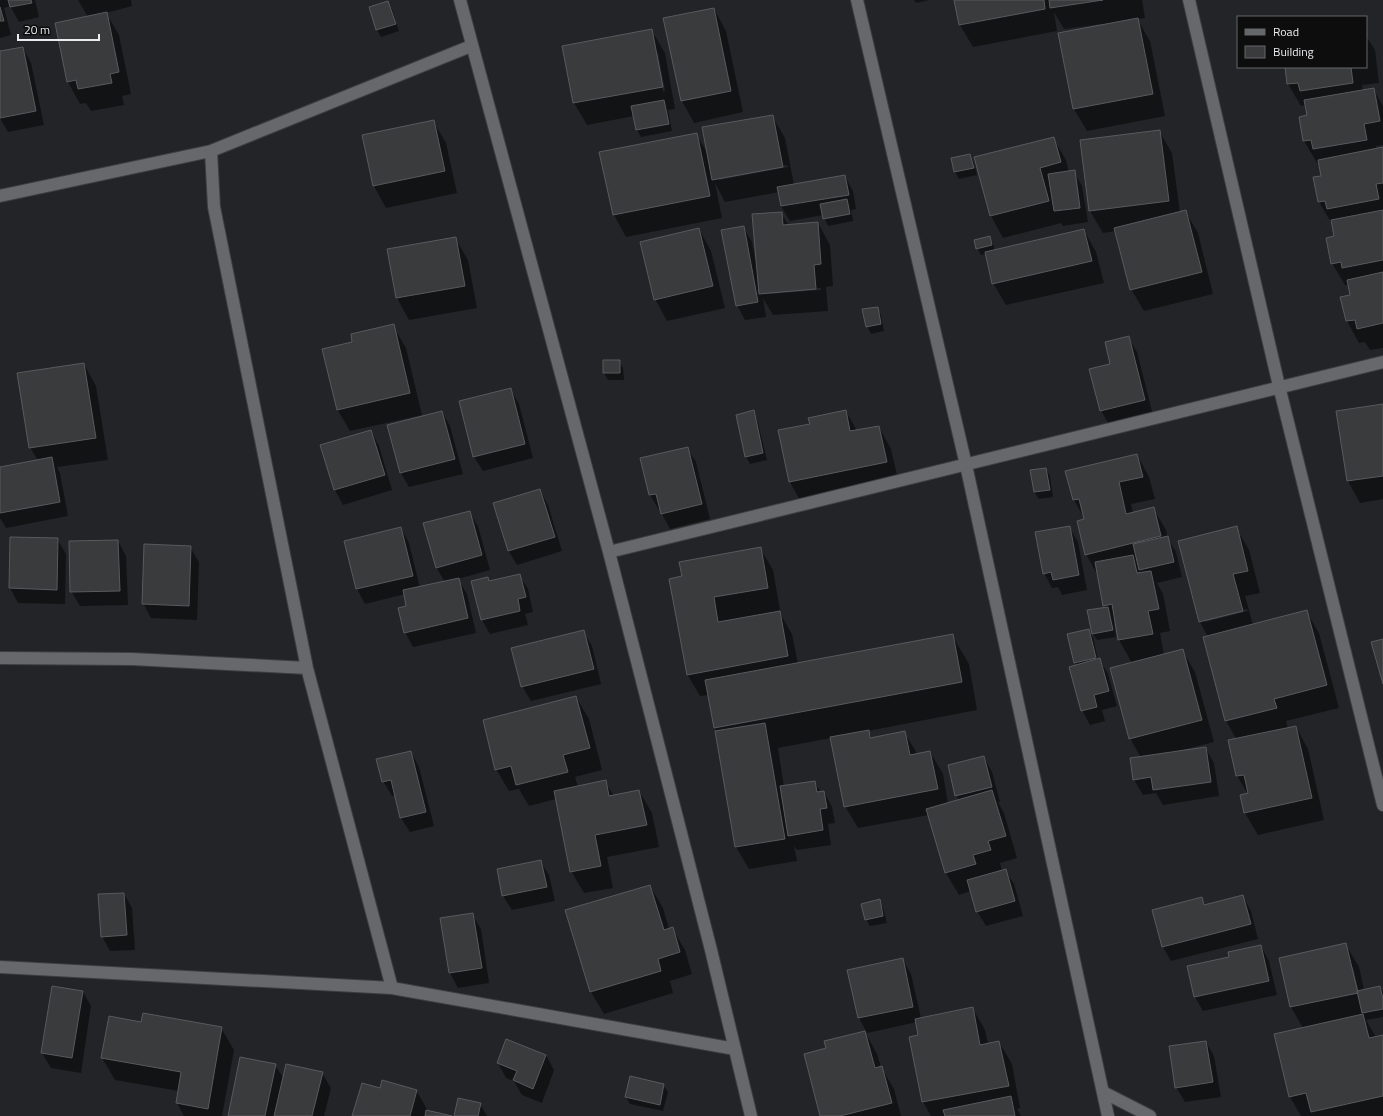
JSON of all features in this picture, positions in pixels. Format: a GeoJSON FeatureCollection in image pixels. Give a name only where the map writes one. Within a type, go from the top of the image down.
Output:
{"type":"FeatureCollection","features":[{"type":"Feature","properties":{"kind":"street"},"geometry":{"type":"LineString","coordinates":[[460,0],[471,46],[609,552],[711,950],[751,1116]]}},
{"type":"Feature","properties":{"kind":"street"},"geometry":{"type":"LineString","coordinates":[[857,0],[966,465],[1108,1116]]}},
{"type":"Feature","properties":{"kind":"street"},"geometry":{"type":"LineString","coordinates":[[1189,0],[1279,386],[1383,805]]}},
{"type":"Feature","properties":{"kind":"street"},"geometry":{"type":"LineString","coordinates":[[0,196],[211,151],[471,46]]}},
{"type":"Feature","properties":{"kind":"street"},"geometry":{"type":"LineString","coordinates":[[211,151],[214,206],[308,668],[392,988]]}},
{"type":"Feature","properties":{"kind":"street"},"geometry":{"type":"LineString","coordinates":[[609,552],[966,465],[1279,386],[1383,362]]}},
{"type":"Feature","properties":{"kind":"street"},"geometry":{"type":"LineString","coordinates":[[0,658],[132,659],[308,668]]}},
{"type":"Feature","properties":{"kind":"street"},"geometry":{"type":"LineString","coordinates":[[0,967],[392,988],[735,1049]]}},
{"type":"Feature","properties":{"kind":"street"},"geometry":{"type":"LineString","coordinates":[[1103,1092],[1150,1116]]}},
{"type":"Feature","properties":{"kind":"building"},"geometry":{"type":"Polygon","coordinates":[[[8,0],[31,0],[32,3],[10,7],[8,0]]]}},
{"type":"Feature","properties":{"kind":"building"},"geometry":{"type":"Polygon","coordinates":[[[954,0],[1044,0],[1045,9],[959,25],[954,0]]]}},
{"type":"Feature","properties":{"kind":"building"},"geometry":{"type":"Polygon","coordinates":[[[1049,0],[1103,0],[1050,8],[1049,0]]]}},
{"type":"Feature","properties":{"kind":"building"},"geometry":{"type":"Polygon","coordinates":[[[388,1],[396,24],[376,30],[369,7],[388,1]]]}},
{"type":"Feature","properties":{"kind":"building"},"geometry":{"type":"Polygon","coordinates":[[[0,7],[4,21],[0,21],[0,7]]]}},
{"type":"Feature","properties":{"kind":"building"},"geometry":{"type":"Polygon","coordinates":[[[714,8],[731,91],[681,101],[663,18],[714,8]]]}},
{"type":"Feature","properties":{"kind":"building"},"geometry":{"type":"Polygon","coordinates":[[[107,12],[119,72],[110,74],[112,83],[78,89],[76,80],[67,82],[55,23],[107,12]]]}},
{"type":"Feature","properties":{"kind":"building"},"geometry":{"type":"Polygon","coordinates":[[[1138,18],[1153,94],[1073,109],[1058,33],[1138,18]]]}},
{"type":"Feature","properties":{"kind":"building"},"geometry":{"type":"Polygon","coordinates":[[[652,29],[663,87],[573,103],[562,46],[652,29]]]}},
{"type":"Feature","properties":{"kind":"building"},"geometry":{"type":"Polygon","coordinates":[[[23,47],[36,111],[0,118],[0,51],[23,47]]]}},
{"type":"Feature","properties":{"kind":"building"},"geometry":{"type":"Polygon","coordinates":[[[1285,68],[1351,68],[1353,83],[1300,91],[1298,83],[1287,84],[1285,68]]]}},
{"type":"Feature","properties":{"kind":"building"},"geometry":{"type":"Polygon","coordinates":[[[1374,88],[1380,121],[1364,124],[1367,140],[1313,149],[1311,140],[1303,141],[1299,117],[1307,115],[1304,100],[1374,88]]]}},
{"type":"Feature","properties":{"kind":"building"},"geometry":{"type":"Polygon","coordinates":[[[664,100],[669,124],[636,130],[631,106],[664,100]]]}},
{"type":"Feature","properties":{"kind":"building"},"geometry":{"type":"Polygon","coordinates":[[[773,115],[783,167],[712,180],[702,127],[773,115]]]}},
{"type":"Feature","properties":{"kind":"building"},"geometry":{"type":"Polygon","coordinates":[[[434,120],[445,171],[373,186],[362,135],[434,120]]]}},
{"type":"Feature","properties":{"kind":"building"},"geometry":{"type":"Polygon","coordinates":[[[1160,130],[1169,201],[1089,211],[1080,140],[1160,130]]]}},
{"type":"Feature","properties":{"kind":"building"},"geometry":{"type":"Polygon","coordinates":[[[697,133],[710,196],[613,215],[599,152],[697,133]]]}},
{"type":"Feature","properties":{"kind":"building"},"geometry":{"type":"Polygon","coordinates":[[[1054,137],[1061,162],[1040,168],[1049,201],[990,216],[974,157],[1054,137]]]}},
{"type":"Feature","properties":{"kind":"building"},"geometry":{"type":"Polygon","coordinates":[[[1383,147],[1383,183],[1376,184],[1379,199],[1327,209],[1325,201],[1318,202],[1313,177],[1321,176],[1318,160],[1383,147]]]}},
{"type":"Feature","properties":{"kind":"building"},"geometry":{"type":"Polygon","coordinates":[[[970,154],[974,168],[954,172],[951,158],[970,154]]]}},
{"type":"Feature","properties":{"kind":"building"},"geometry":{"type":"Polygon","coordinates":[[[1075,170],[1080,208],[1054,211],[1048,174],[1075,170]]]}},
{"type":"Feature","properties":{"kind":"building"},"geometry":{"type":"Polygon","coordinates":[[[845,175],[849,195],[781,206],[777,187],[845,175]]]}},
{"type":"Feature","properties":{"kind":"building"},"geometry":{"type":"Polygon","coordinates":[[[847,199],[850,214],[823,219],[820,204],[847,199]]]}},
{"type":"Feature","properties":{"kind":"building"},"geometry":{"type":"Polygon","coordinates":[[[1186,210],[1202,272],[1130,290],[1114,228],[1186,210]]]}},
{"type":"Feature","properties":{"kind":"building"},"geometry":{"type":"Polygon","coordinates":[[[1383,210],[1383,260],[1342,268],[1341,262],[1331,264],[1326,238],[1334,236],[1331,220],[1383,210]]]}},
{"type":"Feature","properties":{"kind":"building"},"geometry":{"type":"Polygon","coordinates":[[[782,212],[783,225],[818,222],[821,264],[814,265],[816,289],[759,294],[752,214],[782,212]]]}},
{"type":"Feature","properties":{"kind":"building"},"geometry":{"type":"Polygon","coordinates":[[[744,226],[758,302],[736,306],[721,230],[744,226]]]}},
{"type":"Feature","properties":{"kind":"building"},"geometry":{"type":"Polygon","coordinates":[[[699,228],[713,286],[654,300],[640,242],[699,228]]]}},
{"type":"Feature","properties":{"kind":"building"},"geometry":{"type":"Polygon","coordinates":[[[1084,229],[1092,261],[992,284],[985,252],[1084,229]]]}},
{"type":"Feature","properties":{"kind":"building"},"geometry":{"type":"Polygon","coordinates":[[[990,236],[992,245],[976,249],[974,240],[990,236]]]}},
{"type":"Feature","properties":{"kind":"building"},"geometry":{"type":"Polygon","coordinates":[[[456,237],[465,286],[396,298],[387,249],[456,237]]]}},
{"type":"Feature","properties":{"kind":"building"},"geometry":{"type":"Polygon","coordinates":[[[1383,272],[1383,323],[1357,329],[1355,320],[1346,321],[1340,297],[1350,295],[1347,280],[1383,272]]]}},
{"type":"Feature","properties":{"kind":"building"},"geometry":{"type":"Polygon","coordinates":[[[878,307],[881,324],[866,327],[862,309],[878,307]]]}},
{"type":"Feature","properties":{"kind":"building"},"geometry":{"type":"Polygon","coordinates":[[[394,324],[410,393],[337,410],[322,349],[352,342],[351,334],[394,324]]]}},
{"type":"Feature","properties":{"kind":"building"},"geometry":{"type":"Polygon","coordinates":[[[1129,336],[1145,400],[1100,411],[1089,369],[1110,364],[1105,342],[1129,336]]]}},
{"type":"Feature","properties":{"kind":"building"},"geometry":{"type":"Polygon","coordinates":[[[603,360],[620,360],[620,373],[603,373],[603,360]]]}},
{"type":"Feature","properties":{"kind":"building"},"geometry":{"type":"Polygon","coordinates":[[[84,363],[96,438],[29,448],[17,373],[84,363]]]}},
{"type":"Feature","properties":{"kind":"building"},"geometry":{"type":"Polygon","coordinates":[[[511,388],[525,444],[473,457],[459,401],[511,388]]]}},
{"type":"Feature","properties":{"kind":"building"},"geometry":{"type":"Polygon","coordinates":[[[1383,404],[1383,476],[1347,481],[1336,411],[1383,404]]]}},
{"type":"Feature","properties":{"kind":"building"},"geometry":{"type":"Polygon","coordinates":[[[754,410],[763,453],[745,457],[736,415],[754,410]]]}},
{"type":"Feature","properties":{"kind":"building"},"geometry":{"type":"Polygon","coordinates":[[[846,410],[850,431],[879,426],[887,462],[789,482],[778,430],[810,424],[808,418],[846,410]]]}},
{"type":"Feature","properties":{"kind":"building"},"geometry":{"type":"Polygon","coordinates":[[[442,411],[455,459],[400,473],[387,425],[442,411]]]}},
{"type":"Feature","properties":{"kind":"building"},"geometry":{"type":"Polygon","coordinates":[[[371,430],[385,475],[334,490],[320,445],[371,430]]]}},
{"type":"Feature","properties":{"kind":"building"},"geometry":{"type":"Polygon","coordinates":[[[688,447],[702,504],[661,514],[656,494],[649,495],[640,458],[688,447]]]}},
{"type":"Feature","properties":{"kind":"building"},"geometry":{"type":"Polygon","coordinates":[[[1137,454],[1143,477],[1119,482],[1126,514],[1154,507],[1161,536],[1085,555],[1077,521],[1084,519],[1079,499],[1073,500],[1065,471],[1137,454]]]}},
{"type":"Feature","properties":{"kind":"building"},"geometry":{"type":"Polygon","coordinates":[[[52,457],[60,502],[0,513],[0,467],[52,457]]]}},
{"type":"Feature","properties":{"kind":"building"},"geometry":{"type":"Polygon","coordinates":[[[1046,468],[1050,490],[1034,492],[1030,470],[1046,468]]]}},
{"type":"Feature","properties":{"kind":"building"},"geometry":{"type":"Polygon","coordinates":[[[540,489],[555,537],[508,551],[493,503],[540,489]]]}},
{"type":"Feature","properties":{"kind":"building"},"geometry":{"type":"Polygon","coordinates":[[[470,511],[482,555],[436,568],[423,523],[470,511]]]}},
{"type":"Feature","properties":{"kind":"building"},"geometry":{"type":"Polygon","coordinates":[[[1070,526],[1079,575],[1053,580],[1051,572],[1043,574],[1035,532],[1070,526]]]}},
{"type":"Feature","properties":{"kind":"building"},"geometry":{"type":"Polygon","coordinates":[[[1237,526],[1248,571],[1233,574],[1243,611],[1199,622],[1178,541],[1237,526]]]}},
{"type":"Feature","properties":{"kind":"building"},"geometry":{"type":"Polygon","coordinates":[[[401,527],[413,576],[356,589],[344,541],[401,527]]]}},
{"type":"Feature","properties":{"kind":"building"},"geometry":{"type":"Polygon","coordinates":[[[1168,536],[1174,562],[1139,570],[1133,544],[1168,536]]]}},
{"type":"Feature","properties":{"kind":"building"},"geometry":{"type":"Polygon","coordinates":[[[10,537],[58,538],[57,590],[9,588],[10,537]]]}},
{"type":"Feature","properties":{"kind":"building"},"geometry":{"type":"Polygon","coordinates":[[[118,540],[120,591],[70,592],[69,541],[118,540]]]}},
{"type":"Feature","properties":{"kind":"building"},"geometry":{"type":"Polygon","coordinates":[[[144,544],[191,546],[189,606],[142,604],[144,544]]]}},
{"type":"Feature","properties":{"kind":"building"},"geometry":{"type":"Polygon","coordinates":[[[761,547],[768,588],[714,597],[718,622],[780,611],[788,656],[687,675],[669,579],[682,576],[679,562],[761,547]]]}},
{"type":"Feature","properties":{"kind":"building"},"geometry":{"type":"Polygon","coordinates":[[[1133,555],[1137,573],[1151,571],[1159,609],[1148,611],[1153,634],[1118,640],[1112,604],[1103,606],[1095,562],[1133,555]]]}},
{"type":"Feature","properties":{"kind":"building"},"geometry":{"type":"Polygon","coordinates":[[[520,574],[526,597],[518,599],[520,611],[481,620],[471,581],[488,577],[489,581],[520,574]]]}},
{"type":"Feature","properties":{"kind":"building"},"geometry":{"type":"Polygon","coordinates":[[[459,578],[468,618],[404,633],[398,608],[406,606],[403,590],[459,578]]]}},
{"type":"Feature","properties":{"kind":"building"},"geometry":{"type":"Polygon","coordinates":[[[1108,607],[1113,630],[1092,634],[1087,610],[1108,607]]]}},
{"type":"Feature","properties":{"kind":"building"},"geometry":{"type":"Polygon","coordinates":[[[1307,610],[1327,685],[1274,699],[1277,708],[1225,721],[1203,637],[1307,610]]]}},
{"type":"Feature","properties":{"kind":"building"},"geometry":{"type":"Polygon","coordinates":[[[1089,629],[1096,658],[1074,663],[1067,634],[1089,629]]]}},
{"type":"Feature","properties":{"kind":"building"},"geometry":{"type":"Polygon","coordinates":[[[584,630],[594,669],[521,687],[511,648],[584,630]]]}},
{"type":"Feature","properties":{"kind":"building"},"geometry":{"type":"Polygon","coordinates":[[[953,634],[962,682],[714,728],[705,680],[953,634]]]}},
{"type":"Feature","properties":{"kind":"building"},"geometry":{"type":"Polygon","coordinates":[[[1383,639],[1383,684],[1371,642],[1383,639]]]}},
{"type":"Feature","properties":{"kind":"building"},"geometry":{"type":"Polygon","coordinates":[[[1183,649],[1202,720],[1129,739],[1110,668],[1183,649]]]}},
{"type":"Feature","properties":{"kind":"building"},"geometry":{"type":"Polygon","coordinates":[[[1100,658],[1109,691],[1094,695],[1097,707],[1081,711],[1069,667],[1100,658]]]}},
{"type":"Feature","properties":{"kind":"building"},"geometry":{"type":"Polygon","coordinates":[[[576,696],[590,748],[563,755],[568,772],[516,785],[511,766],[495,770],[483,720],[576,696]]]}},
{"type":"Feature","properties":{"kind":"building"},"geometry":{"type":"Polygon","coordinates":[[[765,723],[785,839],[735,847],[715,731],[765,723]]]}},
{"type":"Feature","properties":{"kind":"building"},"geometry":{"type":"Polygon","coordinates":[[[1296,726],[1312,798],[1244,813],[1240,795],[1248,793],[1244,775],[1236,776],[1228,740],[1296,726]]]}},
{"type":"Feature","properties":{"kind":"building"},"geometry":{"type":"Polygon","coordinates":[[[869,730],[870,738],[905,731],[910,755],[930,751],[938,789],[844,807],[830,737],[869,730]]]}},
{"type":"Feature","properties":{"kind":"building"},"geometry":{"type":"Polygon","coordinates":[[[1206,747],[1211,782],[1153,790],[1151,777],[1133,780],[1130,758],[1206,747]]]}},
{"type":"Feature","properties":{"kind":"building"},"geometry":{"type":"Polygon","coordinates":[[[411,751],[426,812],[400,818],[391,780],[382,782],[376,759],[411,751]]]}},
{"type":"Feature","properties":{"kind":"building"},"geometry":{"type":"Polygon","coordinates":[[[984,756],[992,787],[955,796],[948,765],[984,756]]]}},
{"type":"Feature","properties":{"kind":"building"},"geometry":{"type":"Polygon","coordinates":[[[606,780],[609,796],[639,790],[647,825],[595,835],[601,866],[570,872],[554,791],[606,780]]]}},
{"type":"Feature","properties":{"kind":"building"},"geometry":{"type":"Polygon","coordinates":[[[815,781],[817,792],[824,791],[827,808],[820,809],[823,830],[788,836],[780,786],[815,781]]]}},
{"type":"Feature","properties":{"kind":"building"},"geometry":{"type":"Polygon","coordinates":[[[992,790],[1006,836],[988,841],[991,850],[973,855],[976,864],[945,873],[926,809],[992,790]]]}},
{"type":"Feature","properties":{"kind":"building"},"geometry":{"type":"Polygon","coordinates":[[[541,860],[547,887],[502,896],[497,869],[541,860]]]}},
{"type":"Feature","properties":{"kind":"building"},"geometry":{"type":"Polygon","coordinates":[[[1006,869],[1015,901],[976,912],[967,880],[1006,869]]]}},
{"type":"Feature","properties":{"kind":"building"},"geometry":{"type":"Polygon","coordinates":[[[650,885],[664,930],[673,927],[680,952],[658,959],[661,971],[590,992],[565,910],[650,885]]]}},
{"type":"Feature","properties":{"kind":"building"},"geometry":{"type":"Polygon","coordinates":[[[124,893],[127,935],[101,937],[98,894],[124,893]]]}},
{"type":"Feature","properties":{"kind":"building"},"geometry":{"type":"Polygon","coordinates":[[[1243,895],[1251,924],[1162,947],[1152,910],[1202,897],[1204,905],[1243,895]]]}},
{"type":"Feature","properties":{"kind":"building"},"geometry":{"type":"Polygon","coordinates":[[[880,899],[883,916],[865,920],[861,904],[880,899]]]}},
{"type":"Feature","properties":{"kind":"building"},"geometry":{"type":"Polygon","coordinates":[[[473,913],[482,968],[449,973],[440,918],[473,913]]]}},
{"type":"Feature","properties":{"kind":"building"},"geometry":{"type":"Polygon","coordinates":[[[1346,943],[1358,993],[1290,1007],[1279,958],[1346,943]]]}},
{"type":"Feature","properties":{"kind":"building"},"geometry":{"type":"Polygon","coordinates":[[[1261,945],[1269,981],[1194,997],[1187,966],[1229,957],[1228,952],[1261,945]]]}},
{"type":"Feature","properties":{"kind":"building"},"geometry":{"type":"Polygon","coordinates":[[[903,958],[913,1007],[858,1018],[847,970],[903,958]]]}},
{"type":"Feature","properties":{"kind":"building"},"geometry":{"type":"Polygon","coordinates":[[[52,986],[83,991],[72,1058],[41,1053],[52,986]]]}},
{"type":"Feature","properties":{"kind":"building"},"geometry":{"type":"Polygon","coordinates":[[[1380,986],[1383,999],[1383,1009],[1362,1013],[1357,991],[1380,986]]]}},
{"type":"Feature","properties":{"kind":"building"},"geometry":{"type":"Polygon","coordinates":[[[973,1007],[980,1045],[999,1041],[1009,1086],[922,1102],[909,1037],[918,1035],[915,1019],[973,1007]]]}},
{"type":"Feature","properties":{"kind":"building"},"geometry":{"type":"Polygon","coordinates":[[[143,1013],[222,1027],[208,1109],[176,1103],[181,1072],[101,1058],[109,1016],[141,1022],[143,1013]]]}},
{"type":"Feature","properties":{"kind":"building"},"geometry":{"type":"Polygon","coordinates":[[[1363,1014],[1369,1038],[1383,1035],[1383,1096],[1311,1112],[1306,1093],[1289,1097],[1274,1034],[1363,1014]]]}},
{"type":"Feature","properties":{"kind":"building"},"geometry":{"type":"Polygon","coordinates":[[[865,1031],[875,1068],[882,1066],[892,1103],[840,1116],[820,1116],[804,1054],[826,1048],[824,1041],[865,1031]]]}},
{"type":"Feature","properties":{"kind":"building"},"geometry":{"type":"Polygon","coordinates":[[[506,1039],[546,1055],[533,1089],[513,1080],[517,1071],[497,1063],[506,1039]]]}},
{"type":"Feature","properties":{"kind":"building"},"geometry":{"type":"Polygon","coordinates":[[[1206,1041],[1213,1082],[1175,1088],[1169,1046],[1206,1041]]]}},
{"type":"Feature","properties":{"kind":"building"},"geometry":{"type":"Polygon","coordinates":[[[240,1057],[276,1064],[265,1116],[228,1116],[240,1057]]]}},
{"type":"Feature","properties":{"kind":"building"},"geometry":{"type":"Polygon","coordinates":[[[286,1064],[323,1072],[312,1116],[274,1116],[286,1064]]]}},
{"type":"Feature","properties":{"kind":"building"},"geometry":{"type":"Polygon","coordinates":[[[630,1076],[664,1084],[660,1105],[625,1097],[630,1076]]]}},
{"type":"Feature","properties":{"kind":"building"},"geometry":{"type":"Polygon","coordinates":[[[382,1080],[417,1090],[410,1116],[352,1116],[362,1083],[380,1088],[382,1080]]]}},
{"type":"Feature","properties":{"kind":"building"},"geometry":{"type":"Polygon","coordinates":[[[1011,1096],[1015,1116],[945,1116],[943,1110],[1011,1096]]]}},
{"type":"Feature","properties":{"kind":"building"},"geometry":{"type":"Polygon","coordinates":[[[458,1098],[481,1103],[478,1116],[454,1116],[458,1098]]]}},
{"type":"Feature","properties":{"kind":"building"},"geometry":{"type":"Polygon","coordinates":[[[426,1110],[452,1116],[425,1116],[426,1110]]]}}]}
